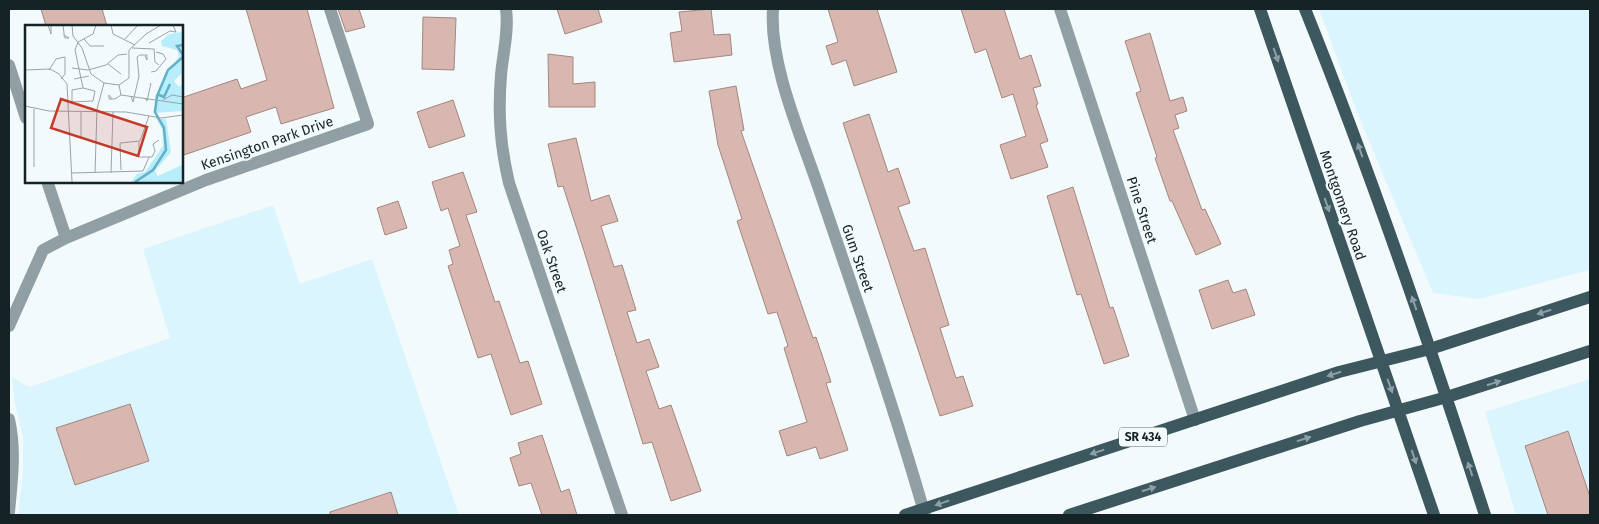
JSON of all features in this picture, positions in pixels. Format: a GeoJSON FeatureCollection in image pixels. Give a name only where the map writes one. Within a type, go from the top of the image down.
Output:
{"type":"FeatureCollection","features":[{"type":"Feature","properties":{"kind":"main road","name":"Montgomery Road"},"geometry":{"type":"LineString","coordinates":[[1260,9],[1434,515]]}},
{"type":"Feature","properties":{"kind":"main road"},"geometry":{"type":"LineString","coordinates":[[1305,9],[1349,118],[1447,397],[1485,515]]}},
{"type":"Feature","properties":{"kind":"main road","name":"SR 434"},"geometry":{"type":"LineString","coordinates":[[905,515],[924,512],[1339,372],[1430,349],[1590,297]]}},
{"type":"Feature","properties":{"kind":"main road"},"geometry":{"type":"LineString","coordinates":[[1070,515],[1360,421],[1447,397],[1590,351]]}},
{"type":"Feature","properties":{"kind":"street","name":"Kensington Park Drive"},"geometry":{"type":"LineString","coordinates":[[9,326],[43,250],[66,238],[206,180],[368,124],[330,9]]}},
{"type":"Feature","properties":{"kind":"street","name":"Oak Street"},"geometry":{"type":"LineString","coordinates":[[506,9],[506,38],[500,105],[500,144],[509,182],[622,515]]}},
{"type":"Feature","properties":{"kind":"street","name":"Gum Street"},"geometry":{"type":"LineString","coordinates":[[773,9],[775,50],[788,94],[924,512]]}},
{"type":"Feature","properties":{"kind":"street","name":"Pine Street"},"geometry":{"type":"LineString","coordinates":[[1060,9],[1195,420]]}},
{"type":"Feature","properties":{"kind":"street"},"geometry":{"type":"LineString","coordinates":[[9,65],[25,115]]}},
{"type":"Feature","properties":{"kind":"street"},"geometry":{"type":"LineString","coordinates":[[47,182],[66,238]]}},
{"type":"Feature","properties":{"kind":"street"},"geometry":{"type":"LineString","coordinates":[[9,419],[13,437],[14,469],[9,512]]}},
{"type":"Feature","properties":{"kind":"shaded area"},"geometry":{"type":"Polygon","coordinates":[[[1319,9],[1590,9],[1590,270],[1479,299],[1433,293],[1358,115],[1319,9]]]}},
{"type":"Feature","properties":{"kind":"shaded area"},"geometry":{"type":"Polygon","coordinates":[[[273,205],[300,284],[372,259],[459,515],[18,515],[23,471],[23,438],[15,404],[12,378],[30,387],[170,338],[143,249],[273,205]]]}},
{"type":"Feature","properties":{"kind":"shaded area"},"geometry":{"type":"Polygon","coordinates":[[[1590,379],[1590,515],[1516,515],[1485,412],[1590,379]]]}},
{"type":"Feature","properties":{"kind":"building"},"geometry":{"type":"Polygon","coordinates":[[[41,9],[102,9],[107,25],[46,25],[41,9]]]}},
{"type":"Feature","properties":{"kind":"building"},"geometry":{"type":"Polygon","coordinates":[[[246,9],[307,9],[334,108],[281,124],[276,107],[246,117],[251,132],[182,156],[182,98],[237,79],[241,89],[267,80],[246,9]]]}},
{"type":"Feature","properties":{"kind":"building"},"geometry":{"type":"Polygon","coordinates":[[[338,9],[359,9],[365,27],[346,32],[338,9]]]}},
{"type":"Feature","properties":{"kind":"building"},"geometry":{"type":"Polygon","coordinates":[[[557,9],[598,9],[602,22],[565,34],[557,9]]]}},
{"type":"Feature","properties":{"kind":"building"},"geometry":{"type":"Polygon","coordinates":[[[711,9],[714,35],[730,34],[732,55],[674,62],[670,33],[682,31],[679,12],[711,9]]]}},
{"type":"Feature","properties":{"kind":"building"},"geometry":{"type":"Polygon","coordinates":[[[828,9],[877,9],[897,72],[854,86],[846,60],[832,65],[826,46],[838,42],[828,9]]]}},
{"type":"Feature","properties":{"kind":"building"},"geometry":{"type":"Polygon","coordinates":[[[961,9],[1004,9],[1020,59],[1031,55],[1041,86],[1033,88],[1038,104],[1036,105],[1048,141],[1040,144],[1048,167],[1011,179],[1000,145],[1026,136],[1013,94],[1002,98],[986,49],[975,53],[961,9]]]}},
{"type":"Feature","properties":{"kind":"building"},"geometry":{"type":"Polygon","coordinates":[[[423,17],[456,18],[454,70],[422,69],[423,17]]]}},
{"type":"Feature","properties":{"kind":"building"},"geometry":{"type":"Polygon","coordinates":[[[1150,33],[1170,101],[1183,97],[1187,111],[1175,115],[1179,128],[1173,130],[1202,210],[1205,209],[1221,244],[1196,255],[1172,201],[1170,201],[1155,158],[1157,157],[1136,93],[1141,91],[1125,41],[1150,33]]]}},
{"type":"Feature","properties":{"kind":"building"},"geometry":{"type":"Polygon","coordinates":[[[548,54],[573,57],[573,84],[595,82],[595,107],[549,107],[548,54]]]}},
{"type":"Feature","properties":{"kind":"building"},"geometry":{"type":"Polygon","coordinates":[[[736,86],[744,130],[741,131],[813,338],[816,337],[831,382],[826,383],[848,450],[820,459],[816,447],[787,456],[779,431],[807,422],[784,348],[788,346],[777,312],[768,314],[737,221],[742,219],[718,145],[709,91],[736,86]]]}},
{"type":"Feature","properties":{"kind":"building"},"geometry":{"type":"Polygon","coordinates":[[[453,100],[465,136],[429,148],[417,112],[453,100]]]}},
{"type":"Feature","properties":{"kind":"building"},"geometry":{"type":"Polygon","coordinates":[[[869,114],[888,172],[898,168],[910,203],[898,207],[914,251],[925,248],[949,325],[940,328],[956,378],[963,376],[973,406],[940,416],[843,123],[869,114]]]}},
{"type":"Feature","properties":{"kind":"building"},"geometry":{"type":"Polygon","coordinates":[[[576,138],[591,201],[609,195],[618,221],[601,226],[614,267],[622,265],[636,310],[627,312],[637,343],[649,339],[659,367],[646,371],[659,409],[671,405],[701,491],[671,501],[652,442],[643,444],[563,186],[558,187],[548,144],[576,138]]]}},
{"type":"Feature","properties":{"kind":"building"},"geometry":{"type":"Polygon","coordinates":[[[463,172],[477,212],[466,215],[495,302],[499,301],[520,363],[528,361],[542,404],[511,415],[491,354],[478,358],[448,266],[453,264],[449,250],[460,246],[448,208],[441,211],[432,182],[463,172]]]}},
{"type":"Feature","properties":{"kind":"building"},"geometry":{"type":"Polygon","coordinates":[[[1073,187],[1110,308],[1113,307],[1129,356],[1104,364],[1081,294],[1077,295],[1047,196],[1073,187]]]}},
{"type":"Feature","properties":{"kind":"building"},"geometry":{"type":"Polygon","coordinates":[[[398,201],[407,228],[385,235],[377,208],[398,201]]]}},
{"type":"Feature","properties":{"kind":"building"},"geometry":{"type":"Polygon","coordinates":[[[1228,280],[1233,293],[1246,289],[1255,315],[1212,329],[1199,290],[1228,280]]]}},
{"type":"Feature","properties":{"kind":"building"},"geometry":{"type":"Polygon","coordinates":[[[130,404],[149,461],[75,485],[56,428],[130,404]]]}},
{"type":"Feature","properties":{"kind":"building"},"geometry":{"type":"Polygon","coordinates":[[[1568,431],[1590,497],[1590,515],[1548,515],[1525,446],[1568,431]]]}},
{"type":"Feature","properties":{"kind":"building"},"geometry":{"type":"Polygon","coordinates":[[[542,435],[561,492],[569,489],[577,515],[542,515],[531,483],[519,486],[510,458],[521,454],[518,443],[542,435]]]}},
{"type":"Feature","properties":{"kind":"building"},"geometry":{"type":"Polygon","coordinates":[[[391,492],[398,515],[330,515],[330,512],[391,492]]]}}]}
